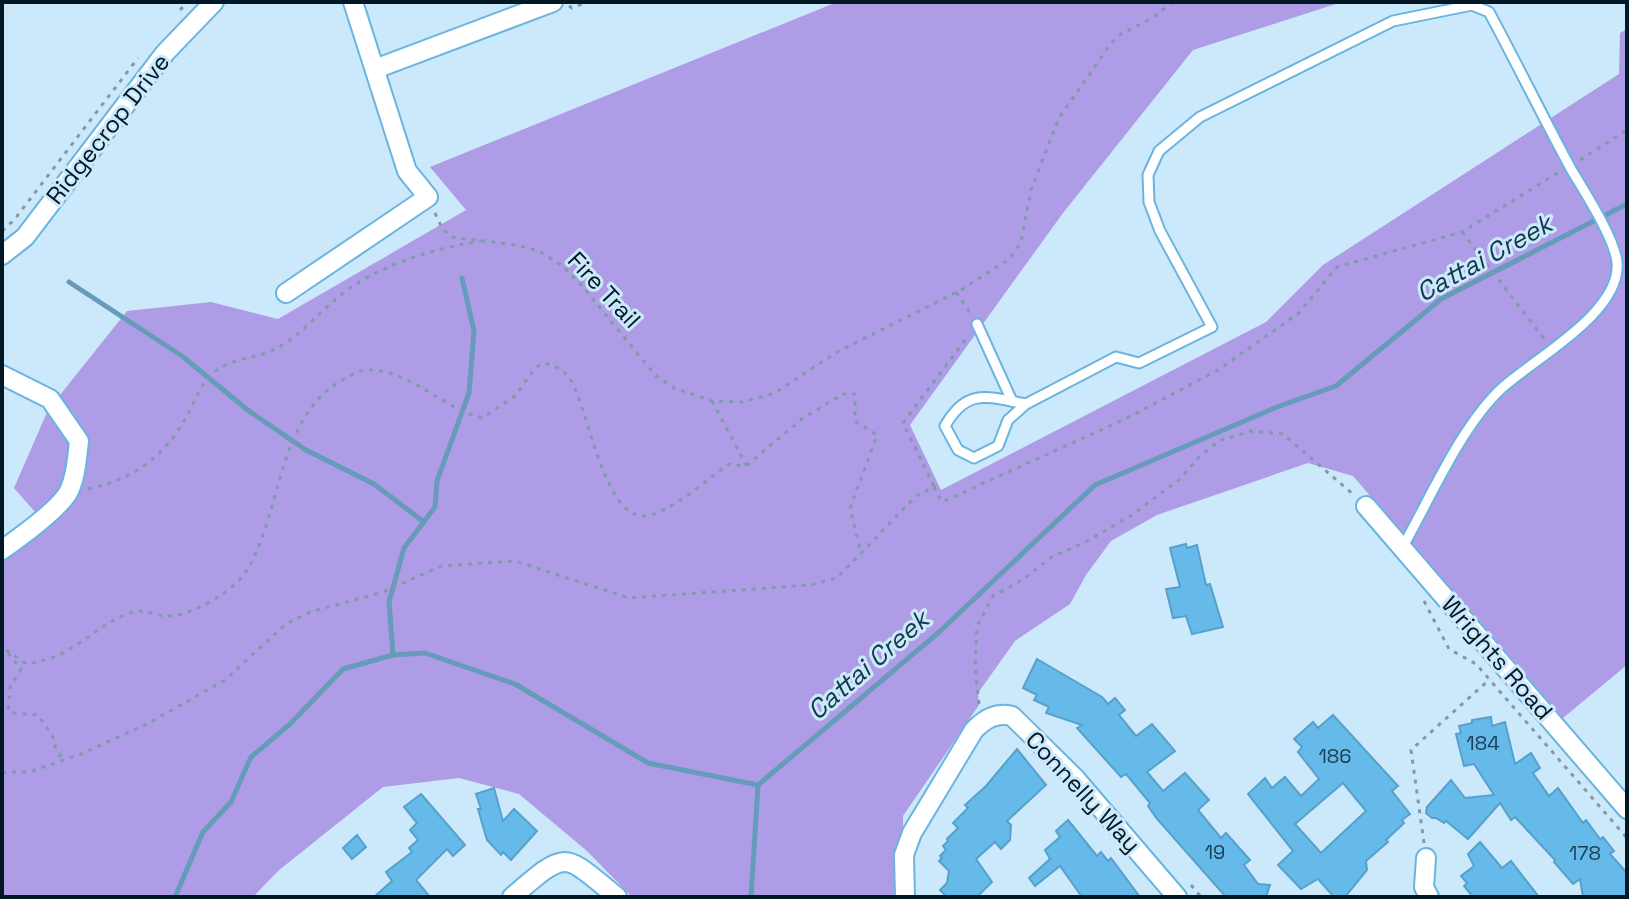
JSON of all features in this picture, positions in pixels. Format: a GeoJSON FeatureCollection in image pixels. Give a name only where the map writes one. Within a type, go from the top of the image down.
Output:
{"type":"FeatureCollection","features":[{"type":"Feature","properties":{"kind":"street","name":"Ridgecrop Drive"},"geometry":{"type":"LineString","coordinates":[[2,255],[25,237],[165,53],[214,2]]}},
{"type":"Feature","properties":{"kind":"street"},"geometry":{"type":"LineString","coordinates":[[286,293],[428,197],[407,171],[353,2]]}},
{"type":"Feature","properties":{"kind":"street"},"geometry":{"type":"LineString","coordinates":[[375,69],[553,2]]}},
{"type":"Feature","properties":{"kind":"street"},"geometry":{"type":"LineString","coordinates":[[2,375],[50,399],[79,441],[76,468],[68,493],[29,530],[2,550]]}},
{"type":"Feature","properties":{"kind":"street","name":"Wrights Road"},"geometry":{"type":"LineString","coordinates":[[1366,506],[1627,809]]}},
{"type":"Feature","properties":{"kind":"street","name":"Connelly Way"},"geometry":{"type":"LineString","coordinates":[[981,723],[997,715],[1012,716],[1075,778],[1177,897]]}},
{"type":"Feature","properties":{"kind":"street"},"geometry":{"type":"LineString","coordinates":[[905,897],[904,855],[912,833],[981,723]]}},
{"type":"Feature","properties":{"kind":"street"},"geometry":{"type":"LineString","coordinates":[[1426,858],[1424,887],[1429,897]]}},
{"type":"Feature","properties":{"kind":"street"},"geometry":{"type":"LineString","coordinates":[[512,897],[547,867],[562,861],[576,864],[617,897]]}},
{"type":"Feature","properties":{"kind":"lane"},"geometry":{"type":"LineString","coordinates":[[1026,404],[982,395],[955,409],[945,426],[958,450],[974,458],[998,446],[1008,420],[1026,404],[1116,357],[1139,363],[1212,327],[1160,231],[1149,202],[1148,175],[1159,151],[1200,117],[1393,21],[1472,5],[1489,12],[1590,202],[1617,260],[1615,283],[1605,302],[1553,349],[1501,389],[1466,433],[1402,548]]}},
{"type":"Feature","properties":{"kind":"lane"},"geometry":{"type":"LineString","coordinates":[[977,324],[1012,401]]}},
{"type":"Feature","properties":{"kind":"path"},"geometry":{"type":"LineString","coordinates":[[561,2],[572,8],[587,2]]}},
{"type":"Feature","properties":{"kind":"path"},"geometry":{"type":"LineString","coordinates":[[746,466],[712,401],[743,402],[775,393],[837,352],[956,292],[1009,259],[1021,242],[1031,190],[1059,118],[1109,46],[1121,34],[1173,2]]}},
{"type":"Feature","properties":{"kind":"path"},"geometry":{"type":"LineString","coordinates":[[956,292],[977,324],[903,423],[942,502],[1125,419],[1218,370],[1299,313],[1337,267],[1462,232],[1627,130]]}},
{"type":"Feature","properties":{"kind":"path","name":"Fire Trail"},"geometry":{"type":"LineString","coordinates":[[428,197],[442,228],[451,237],[539,251],[561,265],[578,281],[656,376],[674,388],[712,401]]}},
{"type":"Feature","properties":{"kind":"path"},"geometry":{"type":"LineString","coordinates":[[1462,232],[1553,349]]}},
{"type":"Feature","properties":{"kind":"path"},"geometry":{"type":"LineString","coordinates":[[68,493],[115,483],[161,454],[174,438],[208,377],[225,363],[275,350],[301,333],[337,298],[384,269],[444,247],[485,241]]}},
{"type":"Feature","properties":{"kind":"path"},"geometry":{"type":"LineString","coordinates":[[6,650],[27,664],[53,658],[123,615],[142,610],[165,616],[184,615],[228,590],[246,572],[266,531],[273,497],[292,441],[313,407],[335,384],[362,369],[390,371],[461,413],[482,418],[515,396],[536,367],[544,363],[560,368],[571,380],[597,457],[621,502],[633,514],[645,516],[663,510],[729,464],[746,466],[803,418],[843,394],[855,394],[855,421],[877,435],[850,509],[861,553]]}},
{"type":"Feature","properties":{"kind":"path"},"geometry":{"type":"LineString","coordinates":[[981,723],[975,666],[977,626],[993,596],[1022,580],[1053,556],[1082,544],[1132,515],[1180,479],[1200,456],[1219,441],[1250,431],[1283,434],[1366,506]]}},
{"type":"Feature","properties":{"kind":"path"},"geometry":{"type":"LineString","coordinates":[[2,773],[32,771],[147,724],[225,680],[286,624],[310,612],[383,592],[441,566],[515,561],[629,598],[810,585],[837,578],[916,496],[934,487]]}},
{"type":"Feature","properties":{"kind":"path"},"geometry":{"type":"LineString","coordinates":[[1416,591],[1449,649],[1476,664],[1627,838]]}},
{"type":"Feature","properties":{"kind":"path"},"geometry":{"type":"LineString","coordinates":[[2,641],[21,669],[10,687],[8,710],[38,715],[52,735],[60,761]]}},
{"type":"Feature","properties":{"kind":"path"},"geometry":{"type":"LineString","coordinates":[[1426,858],[1411,750],[1490,679]]}},
{"type":"Feature","properties":{"kind":"shaded area"},"geometry":{"type":"Polygon","coordinates":[[[837,2],[1342,2],[1193,50],[1063,213],[910,425],[941,490],[1266,322],[1323,265],[1619,74],[1620,33],[1627,29],[1627,665],[1563,718],[1353,476],[1308,463],[1157,515],[1111,541],[1086,575],[1070,604],[1015,641],[978,693],[979,705],[903,816],[904,897],[632,897],[587,851],[519,794],[459,778],[383,787],[278,871],[253,897],[2,897],[2,552],[42,520],[14,488],[48,410],[127,311],[211,302],[278,319],[466,210],[430,167],[837,2]]]}},
{"type":"Feature","properties":{"kind":"building"},"geometry":{"type":"Polygon","coordinates":[[[1186,544],[1187,548],[1197,545],[1206,585],[1210,584],[1223,627],[1192,634],[1186,616],[1173,618],[1166,589],[1180,587],[1170,548],[1186,544]]]}},
{"type":"Feature","properties":{"kind":"building"},"geometry":{"type":"Polygon","coordinates":[[[1037,659],[1102,697],[1108,704],[1115,698],[1125,710],[1119,715],[1136,736],[1152,724],[1175,751],[1147,772],[1163,791],[1185,773],[1209,800],[1198,810],[1221,838],[1226,833],[1250,860],[1244,865],[1258,884],[1270,885],[1266,897],[1226,897],[1157,819],[1148,806],[1150,803],[1126,774],[1121,777],[1077,728],[1082,725],[1046,713],[1049,707],[1034,700],[1037,695],[1023,688],[1037,659]]]}},
{"type":"Feature","properties":{"kind":"building"},"geometry":{"type":"Polygon","coordinates":[[[1333,715],[1398,786],[1392,791],[1410,814],[1386,840],[1388,842],[1366,861],[1367,870],[1345,897],[1334,897],[1318,879],[1301,889],[1278,865],[1293,851],[1248,794],[1265,778],[1272,788],[1285,777],[1301,796],[1319,779],[1298,752],[1302,747],[1294,739],[1313,722],[1318,728],[1333,715]],[[1343,783],[1295,824],[1321,853],[1366,811],[1343,783]]]}},
{"type":"Feature","properties":{"kind":"building"},"geometry":{"type":"Polygon","coordinates":[[[1491,717],[1492,726],[1505,722],[1515,764],[1531,753],[1540,768],[1533,773],[1549,796],[1558,788],[1583,823],[1586,820],[1614,851],[1610,854],[1627,873],[1627,897],[1583,897],[1580,879],[1573,884],[1515,817],[1511,820],[1500,803],[1468,839],[1446,821],[1444,823],[1426,813],[1427,807],[1451,780],[1465,798],[1494,795],[1474,764],[1464,766],[1456,734],[1461,733],[1459,726],[1491,717]]]}},
{"type":"Feature","properties":{"kind":"building"},"geometry":{"type":"Polygon","coordinates":[[[1017,749],[1046,785],[1007,821],[1011,825],[1010,840],[1001,849],[995,842],[976,859],[992,882],[977,897],[947,897],[940,890],[947,883],[949,871],[939,861],[946,850],[943,846],[947,839],[958,828],[953,823],[968,808],[965,805],[986,786],[1017,749]]]}},
{"type":"Feature","properties":{"kind":"building"},"geometry":{"type":"Polygon","coordinates":[[[494,788],[503,821],[514,809],[537,831],[511,860],[503,852],[501,855],[487,840],[478,809],[481,809],[476,794],[494,788]]]}},
{"type":"Feature","properties":{"kind":"building"},"geometry":{"type":"Polygon","coordinates":[[[421,794],[465,845],[453,856],[447,849],[416,880],[430,897],[374,897],[392,881],[386,872],[412,852],[409,848],[418,840],[410,830],[417,823],[404,807],[421,794]]]}},
{"type":"Feature","properties":{"kind":"building"},"geometry":{"type":"Polygon","coordinates":[[[1068,820],[1097,856],[1101,852],[1108,861],[1111,858],[1140,897],[1082,897],[1060,866],[1035,886],[1029,878],[1050,859],[1045,850],[1060,837],[1056,831],[1068,820]]]}},
{"type":"Feature","properties":{"kind":"building"},"geometry":{"type":"Polygon","coordinates":[[[357,835],[366,847],[352,859],[343,848],[357,835]]]}},
{"type":"Feature","properties":{"kind":"building"},"geometry":{"type":"Polygon","coordinates":[[[1480,842],[1502,868],[1511,861],[1539,897],[1473,897],[1461,876],[1474,866],[1468,854],[1480,842]]]}},
{"type":"Feature","properties":{"kind":"waterway","name":"Cattai Creek"},"geometry":{"type":"LineString","coordinates":[[175,897],[203,832],[231,802],[251,757],[290,724],[343,669],[393,655],[425,653],[515,684],[648,763],[758,785],[938,633],[1095,485],[1277,407],[1336,386],[1441,299],[1627,204]]}},
{"type":"Feature","properties":{"kind":"waterway"},"geometry":{"type":"LineString","coordinates":[[393,655],[389,602],[404,548],[435,507],[437,481],[469,393],[474,331],[462,278]]}},
{"type":"Feature","properties":{"kind":"waterway"},"geometry":{"type":"LineString","coordinates":[[69,282],[182,356],[249,411],[306,450],[374,484],[424,522]]}},
{"type":"Feature","properties":{"kind":"waterway"},"geometry":{"type":"LineString","coordinates":[[751,897],[758,785]]}}]}
